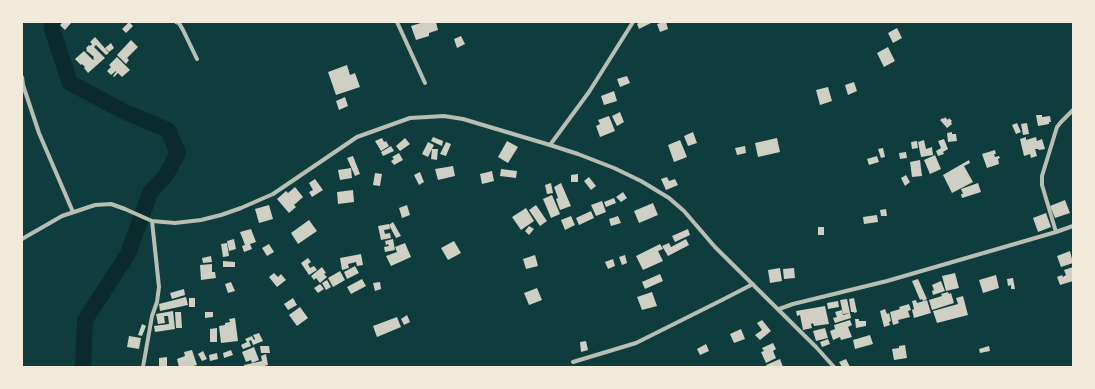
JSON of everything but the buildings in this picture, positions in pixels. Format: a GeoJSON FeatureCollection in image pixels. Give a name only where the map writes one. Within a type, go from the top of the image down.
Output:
{"type":"FeatureCollection","features":[{"type":"Feature","properties":{"kind":"street"},"geometry":{"type":"LineString","coordinates":[[176,22],[179,23],[198,59]]}},
{"type":"Feature","properties":{"kind":"street"},"geometry":{"type":"LineString","coordinates":[[397,22],[425,83]]}},
{"type":"Feature","properties":{"kind":"street"},"geometry":{"type":"LineString","coordinates":[[550,144],[589,92],[633,22]]}},
{"type":"Feature","properties":{"kind":"street"},"geometry":{"type":"LineString","coordinates":[[22,76],[39,133],[73,212]]}},
{"type":"Feature","properties":{"kind":"street"},"geometry":{"type":"LineString","coordinates":[[1056,232],[1042,185],[1042,176],[1057,127],[1060,122],[1073,110]]}},
{"type":"Feature","properties":{"kind":"street"},"geometry":{"type":"LineString","coordinates":[[22,239],[62,216],[95,206],[111,204],[152,221],[175,223],[221,215],[273,194],[357,137],[410,118],[444,116],[463,119],[550,144],[614,168],[641,181],[669,198],[684,211],[716,247],[779,309],[834,367]]}},
{"type":"Feature","properties":{"kind":"street"},"geometry":{"type":"LineString","coordinates":[[143,367],[152,316],[157,302],[159,288],[152,221]]}},
{"type":"Feature","properties":{"kind":"street"},"geometry":{"type":"LineString","coordinates":[[779,309],[793,304],[887,281],[1073,226]]}},
{"type":"Feature","properties":{"kind":"street"},"geometry":{"type":"LineString","coordinates":[[573,362],[636,343],[753,284]]}},
{"type":"Feature","properties":{"kind":"waterway"},"geometry":{"type":"LineString","coordinates":[[53,22],[52,29],[70,83],[123,111],[168,130],[178,153],[166,175],[150,193],[128,254],[85,320],[83,367]]}}]}
